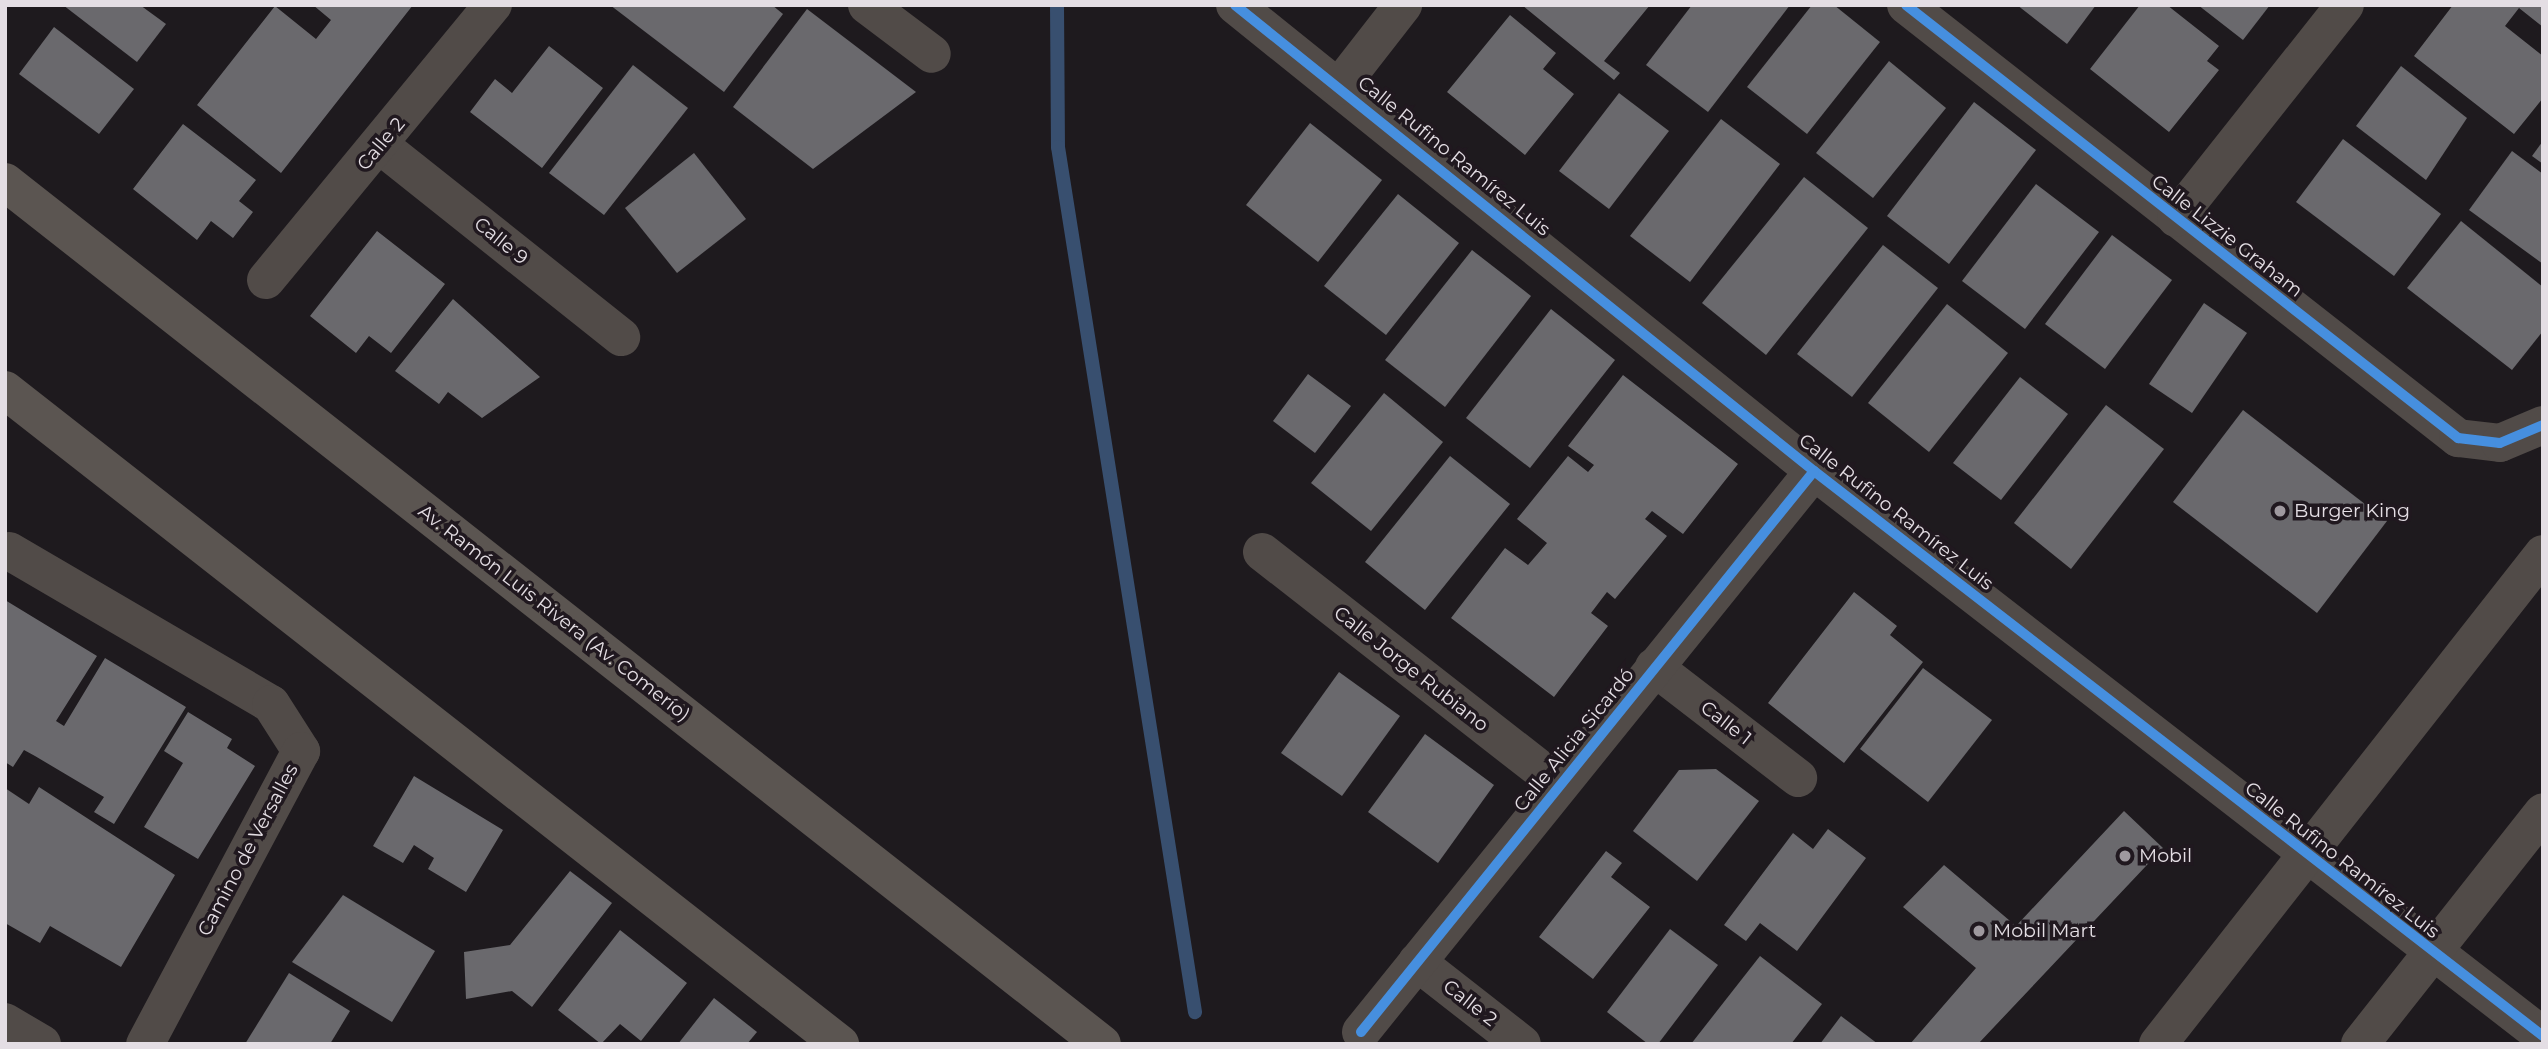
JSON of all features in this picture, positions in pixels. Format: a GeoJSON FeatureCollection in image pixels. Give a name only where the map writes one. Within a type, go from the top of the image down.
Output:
{"type":"FeatureCollection","features":[{"type":"Feature","properties":{"kind":"main road","name":"Av. Ramón Luis Rivera (Av. Comerío)"},"geometry":{"type":"LineString","coordinates":[[5,182],[1102,1044]]}},
{"type":"Feature","properties":{"kind":"main road"},"geometry":{"type":"LineString","coordinates":[[5,390],[840,1044]]}},
{"type":"Feature","properties":{"kind":"street","name":"Calle 2"},"geometry":{"type":"LineString","coordinates":[[265,280],[381,146],[493,5]]}},
{"type":"Feature","properties":{"kind":"street"},"geometry":{"type":"LineString","coordinates":[[867,5],[932,54]]}},
{"type":"Feature","properties":{"kind":"street","name":"Calle Rufino Ramírez Luis"},"geometry":{"type":"LineString","coordinates":[[1235,5],[1340,86],[1814,471],[2306,855],[2543,1035]]}},
{"type":"Feature","properties":{"kind":"street"},"geometry":{"type":"LineString","coordinates":[[1340,86],[1404,5]]}},
{"type":"Feature","properties":{"kind":"street","name":"Calle Lizzie Graham"},"geometry":{"type":"LineString","coordinates":[[1906,5],[2458,438],[2500,443],[2543,425]]}},
{"type":"Feature","properties":{"kind":"street"},"geometry":{"type":"LineString","coordinates":[[2176,218],[2345,5]]}},
{"type":"Feature","properties":{"kind":"street","name":"Calle 9"},"geometry":{"type":"LineString","coordinates":[[381,146],[621,337]]}},
{"type":"Feature","properties":{"kind":"street","name":"Calle Alicia Sicardó"},"geometry":{"type":"LineString","coordinates":[[1361,1032],[1814,471]]}},
{"type":"Feature","properties":{"kind":"street","name":"Camino de Versalles"},"geometry":{"type":"LineString","coordinates":[[9,551],[271,704],[301,751],[145,1044]]}},
{"type":"Feature","properties":{"kind":"street","name":"Calle Jorge Rubiano"},"geometry":{"type":"LineString","coordinates":[[1262,552],[1560,785]]}},
{"type":"Feature","properties":{"kind":"street"},"geometry":{"type":"LineString","coordinates":[[2158,1044],[2543,554]]}},
{"type":"Feature","properties":{"kind":"street","name":"Calle 1"},"geometry":{"type":"LineString","coordinates":[[1654,667],[1798,778]]}},
{"type":"Feature","properties":{"kind":"street"},"geometry":{"type":"LineString","coordinates":[[2360,1044],[2543,812]]}},
{"type":"Feature","properties":{"kind":"street","name":"Calle 2"},"geometry":{"type":"LineString","coordinates":[[1418,962],[1522,1044]]}},
{"type":"Feature","properties":{"kind":"street"},"geometry":{"type":"LineString","coordinates":[[5,1022],[41,1044]]}},
{"type":"Feature","properties":{"kind":"building"},"geometry":{"type":"Polygon","coordinates":[[[63,5],[140,5],[166,24],[137,62],[63,5]]]}},
{"type":"Feature","properties":{"kind":"building"},"geometry":{"type":"Polygon","coordinates":[[[313,5],[413,5],[281,173],[197,105],[275,6],[316,39],[331,20],[313,5]]]}},
{"type":"Feature","properties":{"kind":"building"},"geometry":{"type":"Polygon","coordinates":[[[610,5],[772,5],[783,14],[724,92],[610,5]]]}},
{"type":"Feature","properties":{"kind":"building"},"geometry":{"type":"Polygon","coordinates":[[[1522,5],[1650,5],[1604,61],[1620,73],[1614,80],[1522,5]]]}},
{"type":"Feature","properties":{"kind":"building"},"geometry":{"type":"Polygon","coordinates":[[[1692,5],[1790,5],[1708,112],[1646,65],[1692,5]]]}},
{"type":"Feature","properties":{"kind":"building"},"geometry":{"type":"Polygon","coordinates":[[[1812,5],[1834,5],[1880,42],[1807,134],[1747,87],[1812,5]]]}},
{"type":"Feature","properties":{"kind":"building"},"geometry":{"type":"Polygon","coordinates":[[[2017,5],[2096,5],[2067,44],[2017,5]]]}},
{"type":"Feature","properties":{"kind":"building"},"geometry":{"type":"Polygon","coordinates":[[[2140,5],[2167,5],[2219,46],[2207,61],[2219,70],[2169,132],[2090,69],[2140,5]]]}},
{"type":"Feature","properties":{"kind":"building"},"geometry":{"type":"Polygon","coordinates":[[[2198,5],[2270,5],[2243,40],[2198,5]]]}},
{"type":"Feature","properties":{"kind":"building"},"geometry":{"type":"Polygon","coordinates":[[[2453,5],[2543,5],[2543,27],[2519,8],[2505,26],[2543,56],[2543,98],[2514,134],[2414,56],[2453,5]]]}},
{"type":"Feature","properties":{"kind":"building"},"geometry":{"type":"Polygon","coordinates":[[[807,9],[916,92],[813,169],[733,107],[807,9]]]}},
{"type":"Feature","properties":{"kind":"building"},"geometry":{"type":"Polygon","coordinates":[[[1510,15],[1556,53],[1543,69],[1574,94],[1525,155],[1447,92],[1510,15]]]}},
{"type":"Feature","properties":{"kind":"building"},"geometry":{"type":"Polygon","coordinates":[[[54,27],[134,89],[99,134],[19,74],[54,27]]]}},
{"type":"Feature","properties":{"kind":"building"},"geometry":{"type":"Polygon","coordinates":[[[549,46],[603,88],[542,168],[470,112],[495,79],[512,93],[549,46]]]}},
{"type":"Feature","properties":{"kind":"building"},"geometry":{"type":"Polygon","coordinates":[[[1889,61],[1946,108],[1873,198],[1816,153],[1889,61]]]}},
{"type":"Feature","properties":{"kind":"building"},"geometry":{"type":"Polygon","coordinates":[[[633,65],[688,108],[604,215],[549,173],[633,65]]]}},
{"type":"Feature","properties":{"kind":"building"},"geometry":{"type":"Polygon","coordinates":[[[2401,66],[2467,118],[2426,180],[2356,126],[2401,66]]]}},
{"type":"Feature","properties":{"kind":"building"},"geometry":{"type":"Polygon","coordinates":[[[1619,93],[1669,131],[1609,209],[1559,171],[1619,93]]]}},
{"type":"Feature","properties":{"kind":"building"},"geometry":{"type":"Polygon","coordinates":[[[1974,102],[2036,150],[1949,264],[1887,216],[1974,102]]]}},
{"type":"Feature","properties":{"kind":"building"},"geometry":{"type":"Polygon","coordinates":[[[1721,119],[1780,164],[1690,282],[1630,236],[1721,119]]]}},
{"type":"Feature","properties":{"kind":"building"},"geometry":{"type":"Polygon","coordinates":[[[1310,123],[1382,180],[1318,262],[1246,205],[1310,123]]]}},
{"type":"Feature","properties":{"kind":"building"},"geometry":{"type":"Polygon","coordinates":[[[183,124],[256,180],[239,201],[253,212],[233,238],[211,221],[197,240],[133,189],[183,124]]]}},
{"type":"Feature","properties":{"kind":"building"},"geometry":{"type":"Polygon","coordinates":[[[2343,139],[2441,214],[2394,276],[2296,202],[2343,139]]]}},
{"type":"Feature","properties":{"kind":"building"},"geometry":{"type":"Polygon","coordinates":[[[2543,141],[2543,164],[2532,156],[2543,141]]]}},
{"type":"Feature","properties":{"kind":"building"},"geometry":{"type":"Polygon","coordinates":[[[2512,151],[2543,174],[2543,264],[2469,210],[2512,151]]]}},
{"type":"Feature","properties":{"kind":"building"},"geometry":{"type":"Polygon","coordinates":[[[694,153],[746,219],[677,273],[625,208],[694,153]]]}},
{"type":"Feature","properties":{"kind":"building"},"geometry":{"type":"Polygon","coordinates":[[[1804,177],[1868,228],[1766,355],[1702,303],[1804,177]]]}},
{"type":"Feature","properties":{"kind":"building"},"geometry":{"type":"Polygon","coordinates":[[[2036,184],[2099,232],[2025,329],[1962,281],[2036,184]]]}},
{"type":"Feature","properties":{"kind":"building"},"geometry":{"type":"Polygon","coordinates":[[[1398,194],[1459,243],[1386,335],[1324,286],[1398,194]]]}},
{"type":"Feature","properties":{"kind":"building"},"geometry":{"type":"Polygon","coordinates":[[[2461,221],[2543,287],[2543,331],[2512,370],[2407,288],[2461,221]]]}},
{"type":"Feature","properties":{"kind":"building"},"geometry":{"type":"Polygon","coordinates":[[[377,231],[445,284],[391,353],[369,336],[356,353],[310,316],[377,231]]]}},
{"type":"Feature","properties":{"kind":"building"},"geometry":{"type":"Polygon","coordinates":[[[2112,235],[2172,280],[2105,369],[2045,324],[2112,235]]]}},
{"type":"Feature","properties":{"kind":"building"},"geometry":{"type":"Polygon","coordinates":[[[1883,245],[1938,288],[1852,397],[1797,354],[1883,245]]]}},
{"type":"Feature","properties":{"kind":"building"},"geometry":{"type":"Polygon","coordinates":[[[1472,250],[1531,296],[1445,407],[1385,360],[1472,250]]]}},
{"type":"Feature","properties":{"kind":"building"},"geometry":{"type":"Polygon","coordinates":[[[453,299],[540,377],[482,418],[448,392],[439,404],[395,371],[453,299]]]}},
{"type":"Feature","properties":{"kind":"building"},"geometry":{"type":"Polygon","coordinates":[[[2204,303],[2247,333],[2192,413],[2149,384],[2204,303]]]}},
{"type":"Feature","properties":{"kind":"building"},"geometry":{"type":"Polygon","coordinates":[[[1947,304],[2008,353],[1929,452],[1868,403],[1947,304]]]}},
{"type":"Feature","properties":{"kind":"building"},"geometry":{"type":"Polygon","coordinates":[[[1551,309],[1615,360],[1530,468],[1466,418],[1551,309]]]}},
{"type":"Feature","properties":{"kind":"building"},"geometry":{"type":"Polygon","coordinates":[[[1308,374],[1351,406],[1315,453],[1273,421],[1308,374]]]}},
{"type":"Feature","properties":{"kind":"building"},"geometry":{"type":"Polygon","coordinates":[[[1623,375],[1738,464],[1683,534],[1652,511],[1645,519],[1667,536],[1615,599],[1607,592],[1591,613],[1608,626],[1554,697],[1451,618],[1505,548],[1528,565],[1547,543],[1517,519],[1568,456],[1588,472],[1594,465],[1568,446],[1623,375]]]}},
{"type":"Feature","properties":{"kind":"building"},"geometry":{"type":"Polygon","coordinates":[[[2020,377],[2068,414],[2001,500],[1953,463],[2020,377]]]}},
{"type":"Feature","properties":{"kind":"building"},"geometry":{"type":"Polygon","coordinates":[[[1384,393],[1443,442],[1371,531],[1311,483],[1384,393]]]}},
{"type":"Feature","properties":{"kind":"building"},"geometry":{"type":"Polygon","coordinates":[[[2106,405],[2164,449],[2071,569],[2014,523],[2106,405]]]}},
{"type":"Feature","properties":{"kind":"building","name":"Burger King"},"geometry":{"type":"Polygon","coordinates":[[[2243,410],[2387,521],[2317,613],[2173,502],[2243,410]]]}},
{"type":"Feature","properties":{"kind":"building"},"geometry":{"type":"Polygon","coordinates":[[[1450,456],[1510,504],[1425,610],[1365,562],[1450,456]]]}},
{"type":"Feature","properties":{"kind":"building"},"geometry":{"type":"Polygon","coordinates":[[[1854,592],[1897,626],[1890,635],[1923,662],[1844,763],[1768,703],[1854,592]]]}},
{"type":"Feature","properties":{"kind":"building"},"geometry":{"type":"Polygon","coordinates":[[[5,600],[97,656],[56,721],[64,726],[105,658],[186,707],[114,824],[94,812],[104,797],[35,756],[24,750],[13,767],[5,762],[5,600]]]}},
{"type":"Feature","properties":{"kind":"building"},"geometry":{"type":"Polygon","coordinates":[[[1923,668],[1992,720],[1928,802],[1860,749],[1923,668]]]}},
{"type":"Feature","properties":{"kind":"building"},"geometry":{"type":"Polygon","coordinates":[[[1339,672],[1400,716],[1342,796],[1281,753],[1339,672]]]}},
{"type":"Feature","properties":{"kind":"building"},"geometry":{"type":"Polygon","coordinates":[[[188,712],[232,739],[227,748],[255,766],[198,859],[144,827],[183,763],[164,751],[188,712]]]}},
{"type":"Feature","properties":{"kind":"building"},"geometry":{"type":"Polygon","coordinates":[[[1425,734],[1494,785],[1438,863],[1368,812],[1425,734]]]}},
{"type":"Feature","properties":{"kind":"building"},"geometry":{"type":"Polygon","coordinates":[[[1716,769],[1759,801],[1697,881],[1633,831],[1679,770],[1716,769]]]}},
{"type":"Feature","properties":{"kind":"building"},"geometry":{"type":"Polygon","coordinates":[[[414,776],[503,830],[466,892],[428,869],[434,858],[414,845],[403,863],[373,846],[414,776]]]}},
{"type":"Feature","properties":{"kind":"building"},"geometry":{"type":"Polygon","coordinates":[[[39,787],[175,875],[121,967],[50,926],[40,943],[5,923],[5,788],[29,804],[39,787]]]}},
{"type":"Feature","properties":{"kind":"building"},"geometry":{"type":"Polygon","coordinates":[[[2124,811],[2163,848],[1978,1044],[1910,1044],[1976,968],[1903,907],[1944,865],[2016,926],[2124,811]]]}},
{"type":"Feature","properties":{"kind":"building"},"geometry":{"type":"Polygon","coordinates":[[[1828,829],[1866,858],[1797,951],[1760,923],[1746,941],[1724,925],[1793,833],[1813,849],[1828,829]]]}},
{"type":"Feature","properties":{"kind":"building"},"geometry":{"type":"Polygon","coordinates":[[[1606,851],[1622,863],[1611,877],[1650,907],[1593,979],[1539,937],[1606,851]]]}},
{"type":"Feature","properties":{"kind":"building"},"geometry":{"type":"Polygon","coordinates":[[[570,871],[612,903],[532,1007],[512,991],[466,999],[464,952],[510,945],[570,871]]]}},
{"type":"Feature","properties":{"kind":"building"},"geometry":{"type":"Polygon","coordinates":[[[343,895],[435,951],[392,1022],[292,962],[343,895]]]}},
{"type":"Feature","properties":{"kind":"building"},"geometry":{"type":"Polygon","coordinates":[[[1670,929],[1718,965],[1658,1044],[1648,1044],[1607,1012],[1670,929]]]}},
{"type":"Feature","properties":{"kind":"building"},"geometry":{"type":"Polygon","coordinates":[[[620,930],[687,983],[641,1041],[620,1024],[601,1044],[558,1010],[620,930]]]}},
{"type":"Feature","properties":{"kind":"building"},"geometry":{"type":"Polygon","coordinates":[[[1760,956],[1822,1004],[1791,1044],[1691,1044],[1760,956]]]}},
{"type":"Feature","properties":{"kind":"building"},"geometry":{"type":"Polygon","coordinates":[[[289,973],[350,1011],[330,1044],[245,1044],[289,973]]]}},
{"type":"Feature","properties":{"kind":"building"},"geometry":{"type":"Polygon","coordinates":[[[714,998],[757,1032],[747,1044],[678,1044],[714,998]]]}},
{"type":"Feature","properties":{"kind":"building"},"geometry":{"type":"Polygon","coordinates":[[[1841,1016],[1878,1044],[1820,1044],[1841,1016]]]}},
{"type":"Feature","properties":{"kind":"waterway"},"geometry":{"type":"LineString","coordinates":[[1057,5],[1058,147],[1195,1012]]}},
{"type":"Feature","properties":{"kind":"cycle path"},"geometry":{"type":"LineString","coordinates":[[1235,5],[1814,471],[2543,1036]]}},
{"type":"Feature","properties":{"kind":"cycle path"},"geometry":{"type":"LineString","coordinates":[[1906,5],[2458,438],[2500,443],[2543,425]]}},
{"type":"Feature","properties":{"kind":"cycle path"},"geometry":{"type":"LineString","coordinates":[[1361,1032],[1814,471]]}},
{"type":"Feature","properties":{"kind":"place","name":"Burger King"},"geometry":{"type":"Point","coordinates":[2280,511]}},
{"type":"Feature","properties":{"kind":"place","name":"Mobil"},"geometry":{"type":"Point","coordinates":[2125,856]}},
{"type":"Feature","properties":{"kind":"place","name":"Mobil Mart"},"geometry":{"type":"Point","coordinates":[1979,931]}}]}
